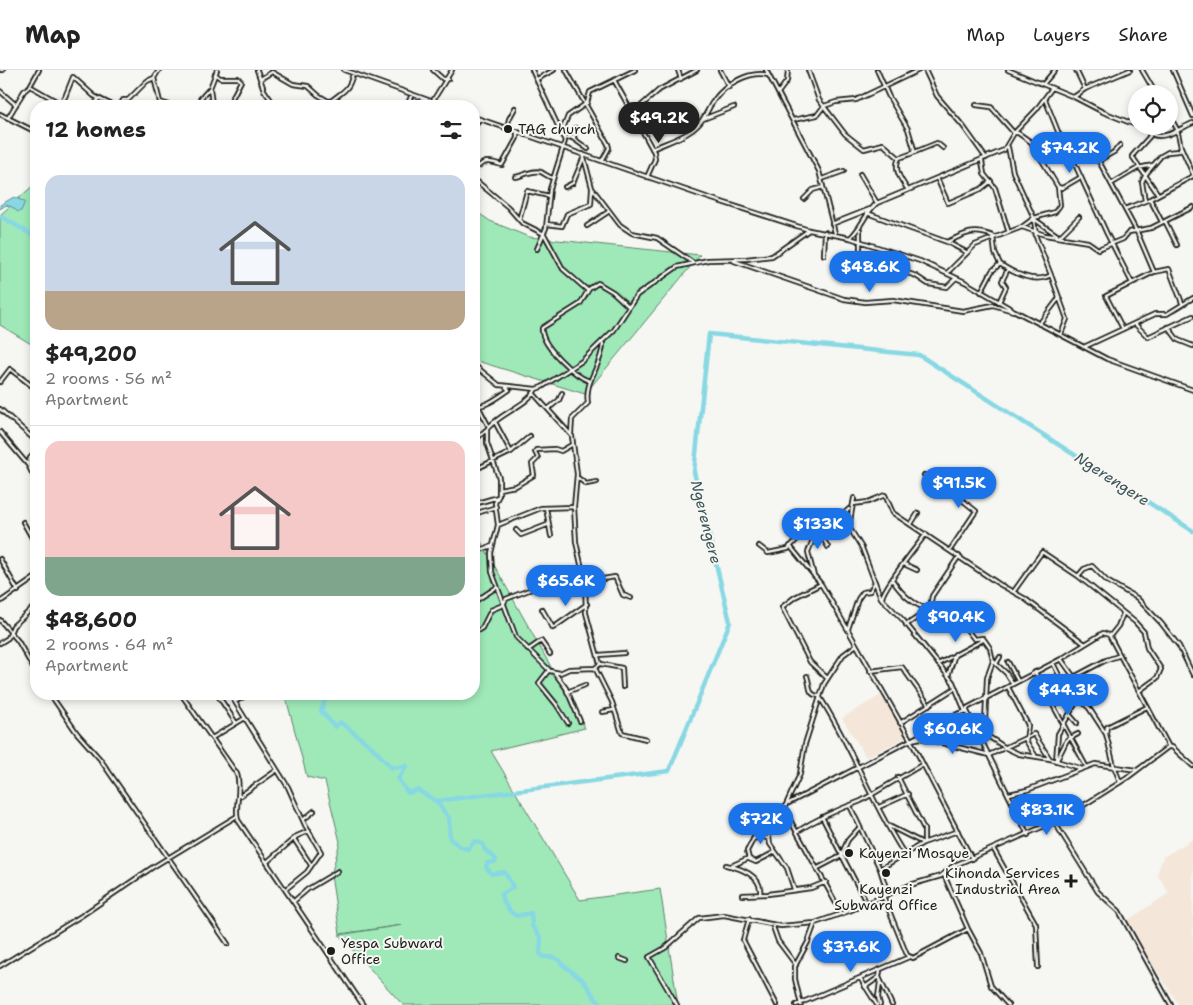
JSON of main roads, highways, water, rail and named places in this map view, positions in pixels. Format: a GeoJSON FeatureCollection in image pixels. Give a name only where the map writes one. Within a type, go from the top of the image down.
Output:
{"type":"FeatureCollection","features":[{"type":"Feature","properties":{"kind":"water"},"geometry":{"type":"Polygon","coordinates":[[[14,197],[25,202],[21,211],[18,212],[6,205],[0,209],[0,205],[14,197]]]}},
{"type":"Feature","properties":{"kind":"waterway","name":"Ngerengere"},"geometry":{"type":"LineString","coordinates":[[0,216],[30,234]]}},
{"type":"Feature","properties":{"kind":"waterway","name":"Ngerengere"},"geometry":{"type":"LineString","coordinates":[[325,700],[321,711],[335,727],[340,722],[372,747],[392,768],[407,766],[398,779],[408,793],[418,790],[436,801],[669,771],[730,622],[694,472],[709,334],[919,355],[1193,531]]}},
{"type":"Feature","properties":{"kind":"waterway"},"geometry":{"type":"LineString","coordinates":[[436,801],[449,818],[450,839],[461,847],[468,849],[475,841],[483,844],[485,850],[496,859],[495,862],[487,863],[486,867],[492,874],[505,872],[513,887],[501,895],[503,901],[514,915],[531,913],[532,926],[541,938],[540,953],[543,957],[552,957],[559,960],[583,980],[596,999],[603,1005]]}},
{"type":"Feature","properties":{"kind":"place","name":"TAG church"},"geometry":{"type":"Point","coordinates":[508,129]}},
{"type":"Feature","properties":{"kind":"place","name":"Kayenzi Mosque"},"geometry":{"type":"Point","coordinates":[849,853]}},
{"type":"Feature","properties":{"kind":"place","name":"Kayenzi Subward Office"},"geometry":{"type":"Point","coordinates":[886,873]}},
{"type":"Feature","properties":{"kind":"place","name":"Kihonda Services Industrial Area"},"geometry":{"type":"Point","coordinates":[1071,881]}},
{"type":"Feature","properties":{"kind":"place","name":"Yespa Subward Office"},"geometry":{"type":"Point","coordinates":[331,951]}}]}
